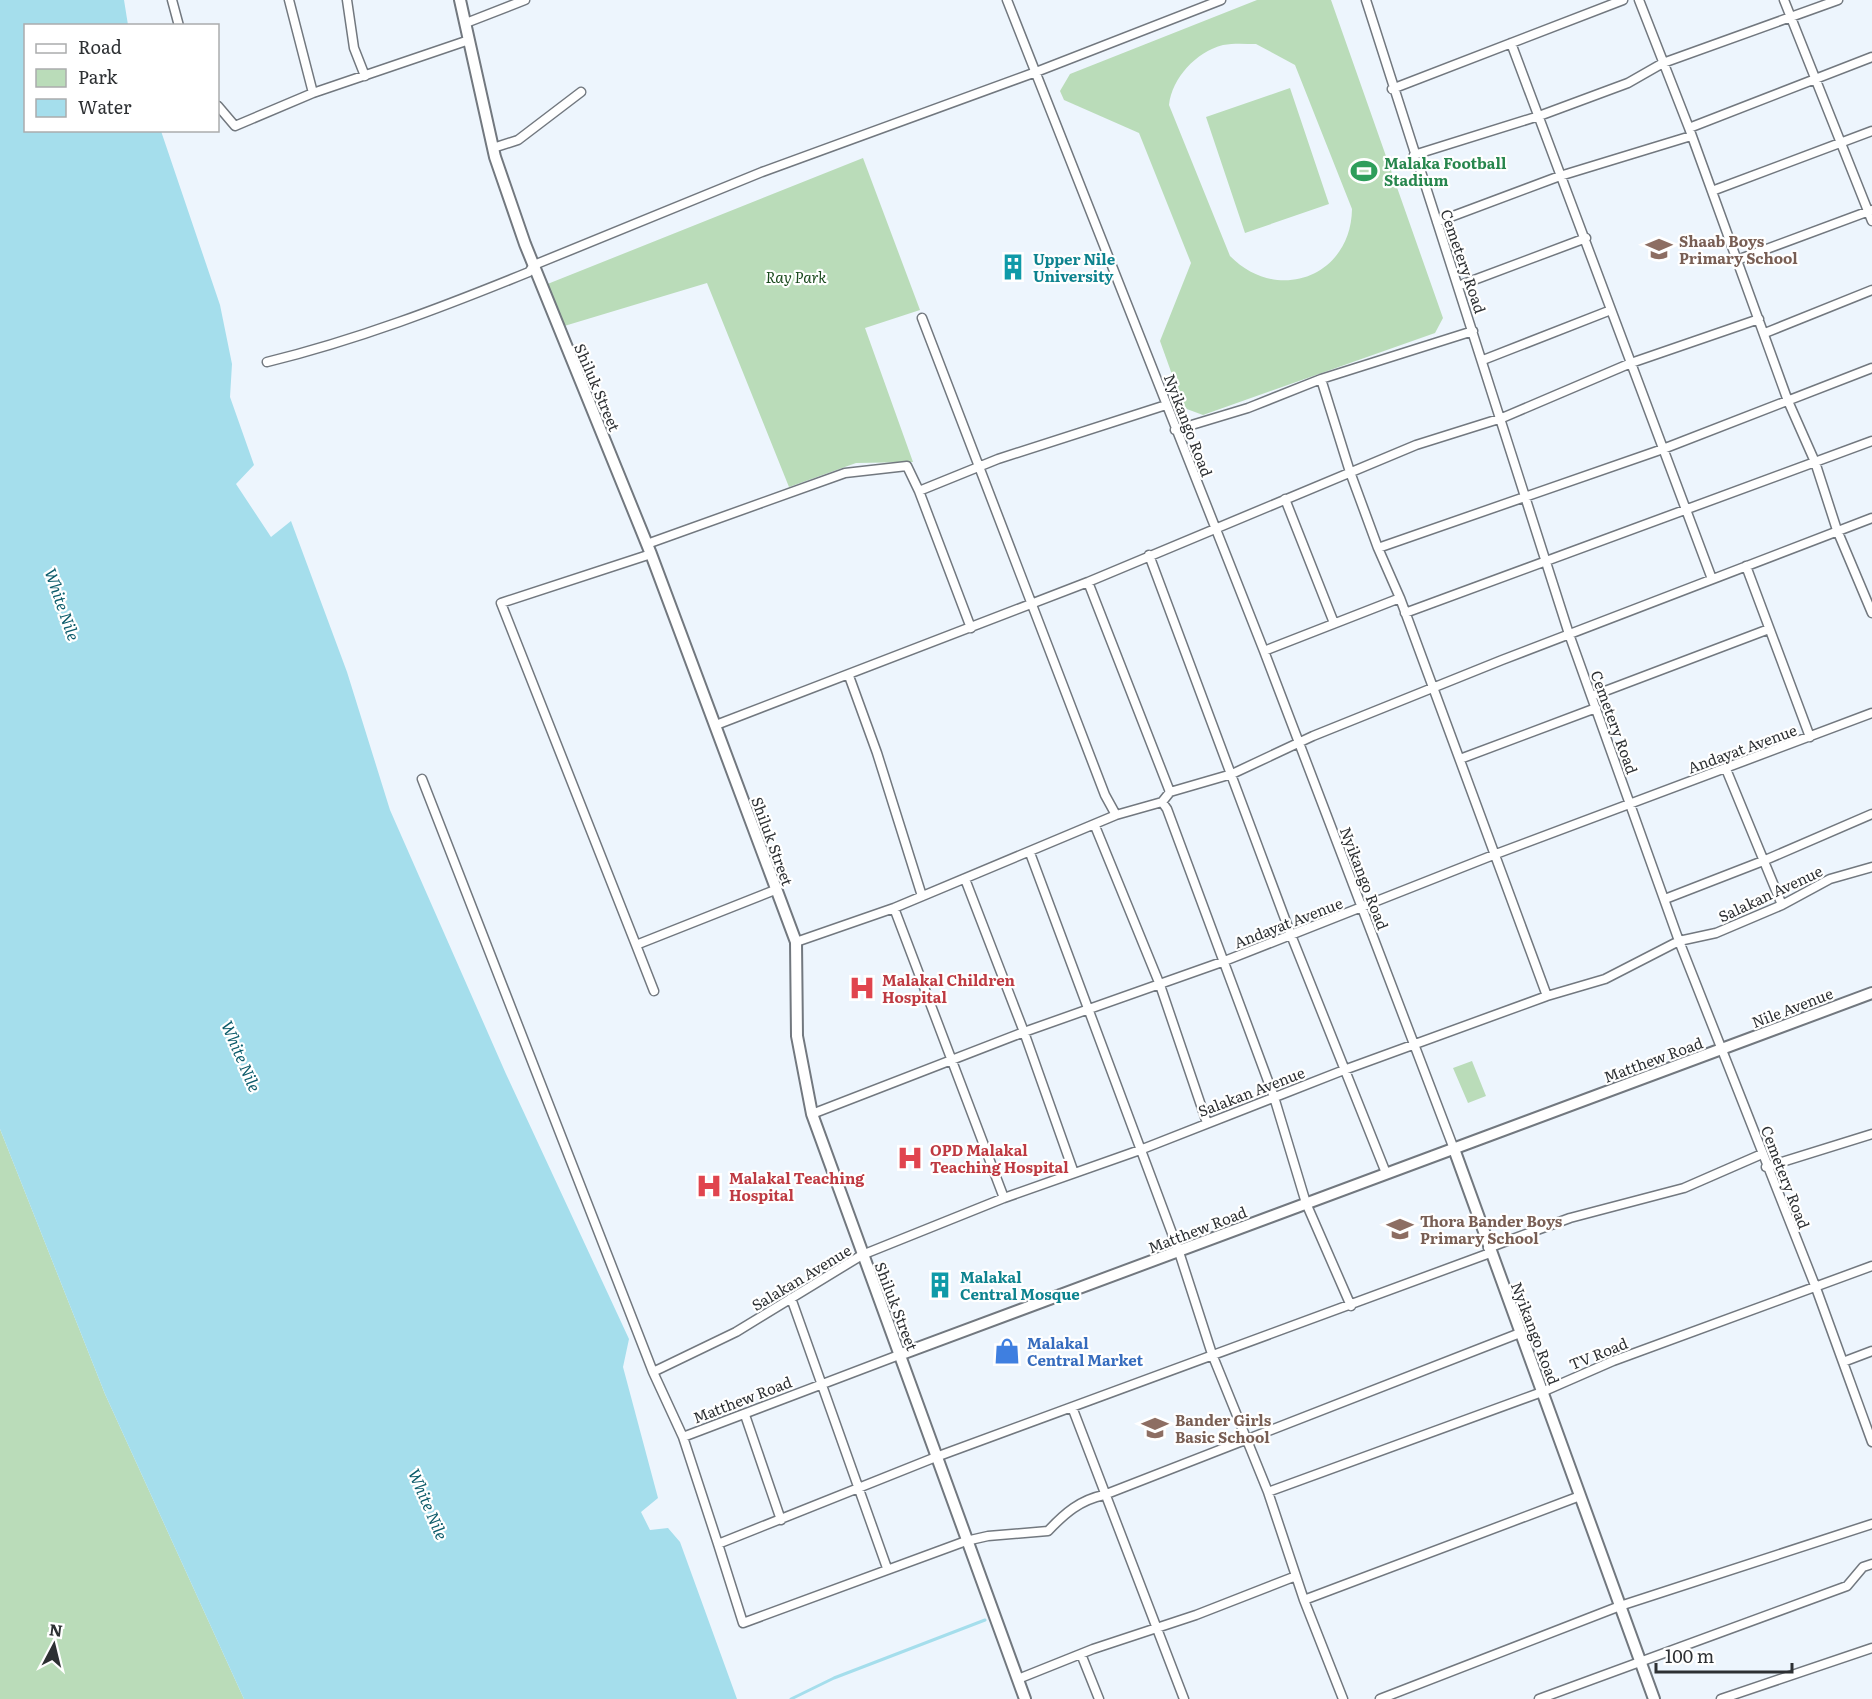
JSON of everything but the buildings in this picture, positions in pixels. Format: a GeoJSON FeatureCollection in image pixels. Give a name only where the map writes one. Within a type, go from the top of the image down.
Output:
{"type":"FeatureCollection","features":[{"type":"Feature","properties":{"kind":"street"},"geometry":{"type":"LineString","coordinates":[[172,0],[178,24]]}},
{"type":"Feature","properties":{"kind":"street"},"geometry":{"type":"LineString","coordinates":[[290,0],[313,93]]}},
{"type":"Feature","properties":{"kind":"street"},"geometry":{"type":"LineString","coordinates":[[346,0],[354,48],[365,76]]}},
{"type":"Feature","properties":{"kind":"street","name":"Shiluk Street"},"geometry":{"type":"LineString","coordinates":[[460,0],[493,148],[534,265],[558,332],[649,549],[716,725],[774,890],[796,942],[797,1036],[812,1114],[1025,1699]]}},
{"type":"Feature","properties":{"kind":"street"},"geometry":{"type":"LineString","coordinates":[[466,23],[525,0]]}},
{"type":"Feature","properties":{"kind":"street","name":"Nyikango Road"},"geometry":{"type":"LineString","coordinates":[[1007,0],[1264,651],[1297,743],[1454,1149],[1654,1699]]}},
{"type":"Feature","properties":{"kind":"street"},"geometry":{"type":"LineString","coordinates":[[267,362],[326,348],[440,308],[529,272],[534,265],[762,172],[1036,72],[1221,0]]}},
{"type":"Feature","properties":{"kind":"street","name":"Cemetery Road"},"geometry":{"type":"LineString","coordinates":[[1366,0],[1392,89],[1502,418],[1569,634],[1679,941],[1723,1049],[1766,1167],[1816,1288],[1871,1437]]}},
{"type":"Feature","properties":{"kind":"street"},"geometry":{"type":"LineString","coordinates":[[1392,89],[1623,0]]}},
{"type":"Feature","properties":{"kind":"street"},"geometry":{"type":"LineString","coordinates":[[1639,0],[1765,333],[1788,401],[1815,462],[1838,530],[1872,613]]}},
{"type":"Feature","properties":{"kind":"street"},"geometry":{"type":"LineString","coordinates":[[1784,0],[1839,144],[1870,210],[1872,221]]}},
{"type":"Feature","properties":{"kind":"street"},"geometry":{"type":"LineString","coordinates":[[1414,155],[1539,116],[1628,83],[1663,63],[1838,0]]}},
{"type":"Feature","properties":{"kind":"street"},"geometry":{"type":"LineString","coordinates":[[219,107],[235,126],[313,93],[469,40]]}},
{"type":"Feature","properties":{"kind":"street"},"geometry":{"type":"LineString","coordinates":[[1511,43],[1712,579]]}},
{"type":"Feature","properties":{"kind":"street"},"geometry":{"type":"LineString","coordinates":[[1437,222],[1560,176],[1690,132],[1814,78],[1872,57]]}},
{"type":"Feature","properties":{"kind":"street"},"geometry":{"type":"LineString","coordinates":[[493,148],[518,140],[581,92]]}},
{"type":"Feature","properties":{"kind":"street"},"geometry":{"type":"LineString","coordinates":[[1712,191],[1872,131]]}},
{"type":"Feature","properties":{"kind":"street"},"geometry":{"type":"LineString","coordinates":[[1737,260],[1870,210]]}},
{"type":"Feature","properties":{"kind":"street"},"geometry":{"type":"LineString","coordinates":[[1458,286],[1586,238]]}},
{"type":"Feature","properties":{"kind":"street"},"geometry":{"type":"LineString","coordinates":[[1765,333],[1872,290]]}},
{"type":"Feature","properties":{"kind":"street"},"geometry":{"type":"LineString","coordinates":[[1483,360],[1611,310]]}},
{"type":"Feature","properties":{"kind":"street"},"geometry":{"type":"LineString","coordinates":[[922,318],[1030,605],[1105,795],[1116,815]]}},
{"type":"Feature","properties":{"kind":"street"},"geometry":{"type":"LineString","coordinates":[[716,725],[849,676],[1088,582],[1416,445],[1502,418],[1631,363],[1759,319]]}},
{"type":"Feature","properties":{"kind":"street"},"geometry":{"type":"LineString","coordinates":[[1175,430],[1248,408],[1320,379],[1473,331]]}},
{"type":"Feature","properties":{"kind":"street"},"geometry":{"type":"LineString","coordinates":[[1378,548],[1663,449],[1872,368]]}},
{"type":"Feature","properties":{"kind":"street"},"geometry":{"type":"LineString","coordinates":[[1320,379],[1350,472],[1497,854],[1547,996]]}},
{"type":"Feature","properties":{"kind":"street"},"geometry":{"type":"LineString","coordinates":[[919,491],[979,466],[1166,405]]}},
{"type":"Feature","properties":{"kind":"street"},"geometry":{"type":"LineString","coordinates":[[1406,614],[1872,441]]}},
{"type":"Feature","properties":{"kind":"street"},"geometry":{"type":"LineString","coordinates":[[654,991],[501,603],[649,549],[845,473],[907,466],[919,491],[970,628]]}},
{"type":"Feature","properties":{"kind":"street"},"geometry":{"type":"LineString","coordinates":[[1286,499],[1334,623]]}},
{"type":"Feature","properties":{"kind":"street"},"geometry":{"type":"LineString","coordinates":[[796,942],[894,908],[1095,826],[1116,815],[1162,802],[1170,792],[1232,774],[1283,752],[1297,743],[1433,688],[1872,518]]}},
{"type":"Feature","properties":{"kind":"street"},"geometry":{"type":"LineString","coordinates":[[1149,555],[1291,935],[1386,1173]]}},
{"type":"Feature","properties":{"kind":"street"},"geometry":{"type":"LineString","coordinates":[[1746,566],[1810,737]]}},
{"type":"Feature","properties":{"kind":"street"},"geometry":{"type":"LineString","coordinates":[[1088,582],[1170,792]]}},
{"type":"Feature","properties":{"kind":"street"},"geometry":{"type":"LineString","coordinates":[[1264,651],[1400,598]]}},
{"type":"Feature","properties":{"kind":"street"},"geometry":{"type":"LineString","coordinates":[[1592,696],[1769,629]]}},
{"type":"Feature","properties":{"kind":"street"},"geometry":{"type":"LineString","coordinates":[[849,676],[877,753],[922,896]]}},
{"type":"Feature","properties":{"kind":"street"},"geometry":{"type":"LineString","coordinates":[[1460,759],[1596,708]]}},
{"type":"Feature","properties":{"kind":"street","name":"Andayat Avenue"},"geometry":{"type":"LineString","coordinates":[[812,1114],[1024,1032],[1222,962],[1497,854],[1872,712]]}},
{"type":"Feature","properties":{"kind":"street"},"geometry":{"type":"LineString","coordinates":[[1726,769],[1782,906]]}},
{"type":"Feature","properties":{"kind":"street"},"geometry":{"type":"LineString","coordinates":[[422,779],[653,1372],[683,1437],[743,1623],[887,1568],[966,1541],[988,1536],[1048,1531],[1068,1510],[1090,1498],[1104,1495],[1520,1333]]}},
{"type":"Feature","properties":{"kind":"street"},"geometry":{"type":"LineString","coordinates":[[1162,802],[1196,884],[1222,962],[1274,1097],[1306,1203],[1351,1306]]}},
{"type":"Feature","properties":{"kind":"street"},"geometry":{"type":"LineString","coordinates":[[1665,899],[1763,861],[1872,814]]}},
{"type":"Feature","properties":{"kind":"street"},"geometry":{"type":"LineString","coordinates":[[1095,826],[1160,985],[1207,1123]]}},
{"type":"Feature","properties":{"kind":"street"},"geometry":{"type":"LineString","coordinates":[[1030,853],[1179,1252],[1212,1354],[1244,1440],[1268,1492],[1304,1600],[1343,1699]]}},
{"type":"Feature","properties":{"kind":"street","name":"Salakan Avenue"},"geometry":{"type":"LineString","coordinates":[[653,1372],[736,1332],[862,1255],[1004,1198],[1140,1150],[1344,1070],[1547,996],[1605,979],[1679,941],[1716,933],[1782,906],[1830,879],[1872,867]]}},
{"type":"Feature","properties":{"kind":"street"},"geometry":{"type":"LineString","coordinates":[[965,879],[1024,1032],[1074,1173]]}},
{"type":"Feature","properties":{"kind":"street"},"geometry":{"type":"LineString","coordinates":[[636,945],[774,890]]}},
{"type":"Feature","properties":{"kind":"street"},"geometry":{"type":"LineString","coordinates":[[894,908],[1004,1198]]}},
{"type":"Feature","properties":{"kind":"street","name":"Nile Avenue"},"geometry":{"type":"LineString","coordinates":[[1723,1049],[1872,993]]}},
{"type":"Feature","properties":{"kind":"street","name":"Matthew Road"},"geometry":{"type":"LineString","coordinates":[[683,1437],[1723,1049]]}},
{"type":"Feature","properties":{"kind":"street"},"geometry":{"type":"LineString","coordinates":[[1766,1167],[1872,1134]]}},
{"type":"Feature","properties":{"kind":"street"},"geometry":{"type":"LineString","coordinates":[[718,1544],[936,1457],[1212,1354],[1351,1306],[1570,1218],[1684,1188],[1762,1154]]}},
{"type":"Feature","properties":{"kind":"street","name":"TV Road"},"geometry":{"type":"LineString","coordinates":[[1268,1492],[1542,1392],[1612,1361],[1872,1266]]}},
{"type":"Feature","properties":{"kind":"street"},"geometry":{"type":"LineString","coordinates":[[791,1298],[887,1568]]}},
{"type":"Feature","properties":{"kind":"street"},"geometry":{"type":"LineString","coordinates":[[1843,1362],[1872,1351]]}},
{"type":"Feature","properties":{"kind":"street"},"geometry":{"type":"LineString","coordinates":[[1072,1407],[1184,1699]]}},
{"type":"Feature","properties":{"kind":"street"},"geometry":{"type":"LineString","coordinates":[[745,1415],[781,1520]]}},
{"type":"Feature","properties":{"kind":"street"},"geometry":{"type":"LineString","coordinates":[[1304,1600],[1580,1496]]}},
{"type":"Feature","properties":{"kind":"street"},"geometry":{"type":"LineString","coordinates":[[1380,1699],[1620,1606],[1872,1524]]}},
{"type":"Feature","properties":{"kind":"street"},"geometry":{"type":"LineString","coordinates":[[1539,1699],[1847,1586],[1863,1567],[1872,1564]]}},
{"type":"Feature","properties":{"kind":"street"},"geometry":{"type":"LineString","coordinates":[[1018,1679],[1081,1654],[1197,1615],[1296,1576]]}},
{"type":"Feature","properties":{"kind":"street"},"geometry":{"type":"LineString","coordinates":[[1721,1699],[1872,1648]]}},
{"type":"Feature","properties":{"kind":"street"},"geometry":{"type":"LineString","coordinates":[[1081,1654],[1099,1699]]}},
{"type":"Feature","properties":{"kind":"green space","name":"Malaka Football Stadium"},"geometry":{"type":"Polygon","coordinates":[[[1257,0],[1331,0],[1443,318],[1435,333],[1203,415],[1184,408],[1160,341],[1191,263],[1139,133],[1064,100],[1060,91],[1070,74],[1257,0]],[[1256,44],[1223,45],[1213,48],[1195,60],[1180,76],[1169,105],[1230,256],[1249,271],[1269,278],[1289,280],[1308,276],[1325,266],[1339,252],[1348,233],[1352,209],[1295,65],[1256,44]]]}},
{"type":"Feature","properties":{"kind":"green space"},"geometry":{"type":"Polygon","coordinates":[[[1290,88],[1329,204],[1245,233],[1206,117],[1290,88]]]}},
{"type":"Feature","properties":{"kind":"green space","name":"Ray Park"},"geometry":{"type":"Polygon","coordinates":[[[863,158],[920,310],[865,328],[913,462],[856,463],[789,487],[707,283],[561,327],[545,285],[863,158]]]}},
{"type":"Feature","properties":{"kind":"green space"},"geometry":{"type":"Polygon","coordinates":[[[1472,1061],[1486,1096],[1468,1103],[1453,1068],[1472,1061]]]}},
{"type":"Feature","properties":{"kind":"green space"},"geometry":{"type":"Polygon","coordinates":[[[0,1129],[105,1394],[244,1699],[0,1699],[0,1129]]]}},
{"type":"Feature","properties":{"kind":"water","name":"White Nile"},"geometry":{"type":"Polygon","coordinates":[[[0,0],[124,0],[128,24],[24,24],[24,132],[161,132],[220,305],[232,364],[230,397],[254,465],[236,484],[271,537],[291,521],[347,672],[390,810],[506,1074],[629,1339],[623,1367],[658,1498],[641,1512],[650,1530],[668,1528],[680,1542],[737,1699],[244,1699],[105,1394],[0,1129],[0,0]]]}},
{"type":"Feature","properties":{"kind":"waterway"},"geometry":{"type":"LineString","coordinates":[[791,1699],[834,1678],[985,1620]]}},
{"type":"Feature","properties":{"kind":"place","name":"Malaka Football Stadium"},"geometry":{"type":"Point","coordinates":[1364,171]}},
{"type":"Feature","properties":{"kind":"place","name":"Shaab Boys Primary School"},"geometry":{"type":"Point","coordinates":[1659,249]}},
{"type":"Feature","properties":{"kind":"place","name":"Upper Nile University"},"geometry":{"type":"Point","coordinates":[1013,267]}},
{"type":"Feature","properties":{"kind":"place","name":"Malakal Children Hospital"},"geometry":{"type":"Point","coordinates":[862,988]}},
{"type":"Feature","properties":{"kind":"place","name":"OPD Malakal Teaching Hospital"},"geometry":{"type":"Point","coordinates":[910,1158]}},
{"type":"Feature","properties":{"kind":"place","name":"Malakal Teaching Hospital"},"geometry":{"type":"Point","coordinates":[709,1186]}},
{"type":"Feature","properties":{"kind":"place","name":"Thora Bander Boys Primary School"},"geometry":{"type":"Point","coordinates":[1400,1229]}},
{"type":"Feature","properties":{"kind":"place","name":"Malakal Central Mosque"},"geometry":{"type":"Point","coordinates":[940,1285]}},
{"type":"Feature","properties":{"kind":"place","name":"Malakal Central Market"},"geometry":{"type":"Point","coordinates":[1007,1351]}},
{"type":"Feature","properties":{"kind":"place","name":"Bander Girls Basic School"},"geometry":{"type":"Point","coordinates":[1155,1428]}}]}
